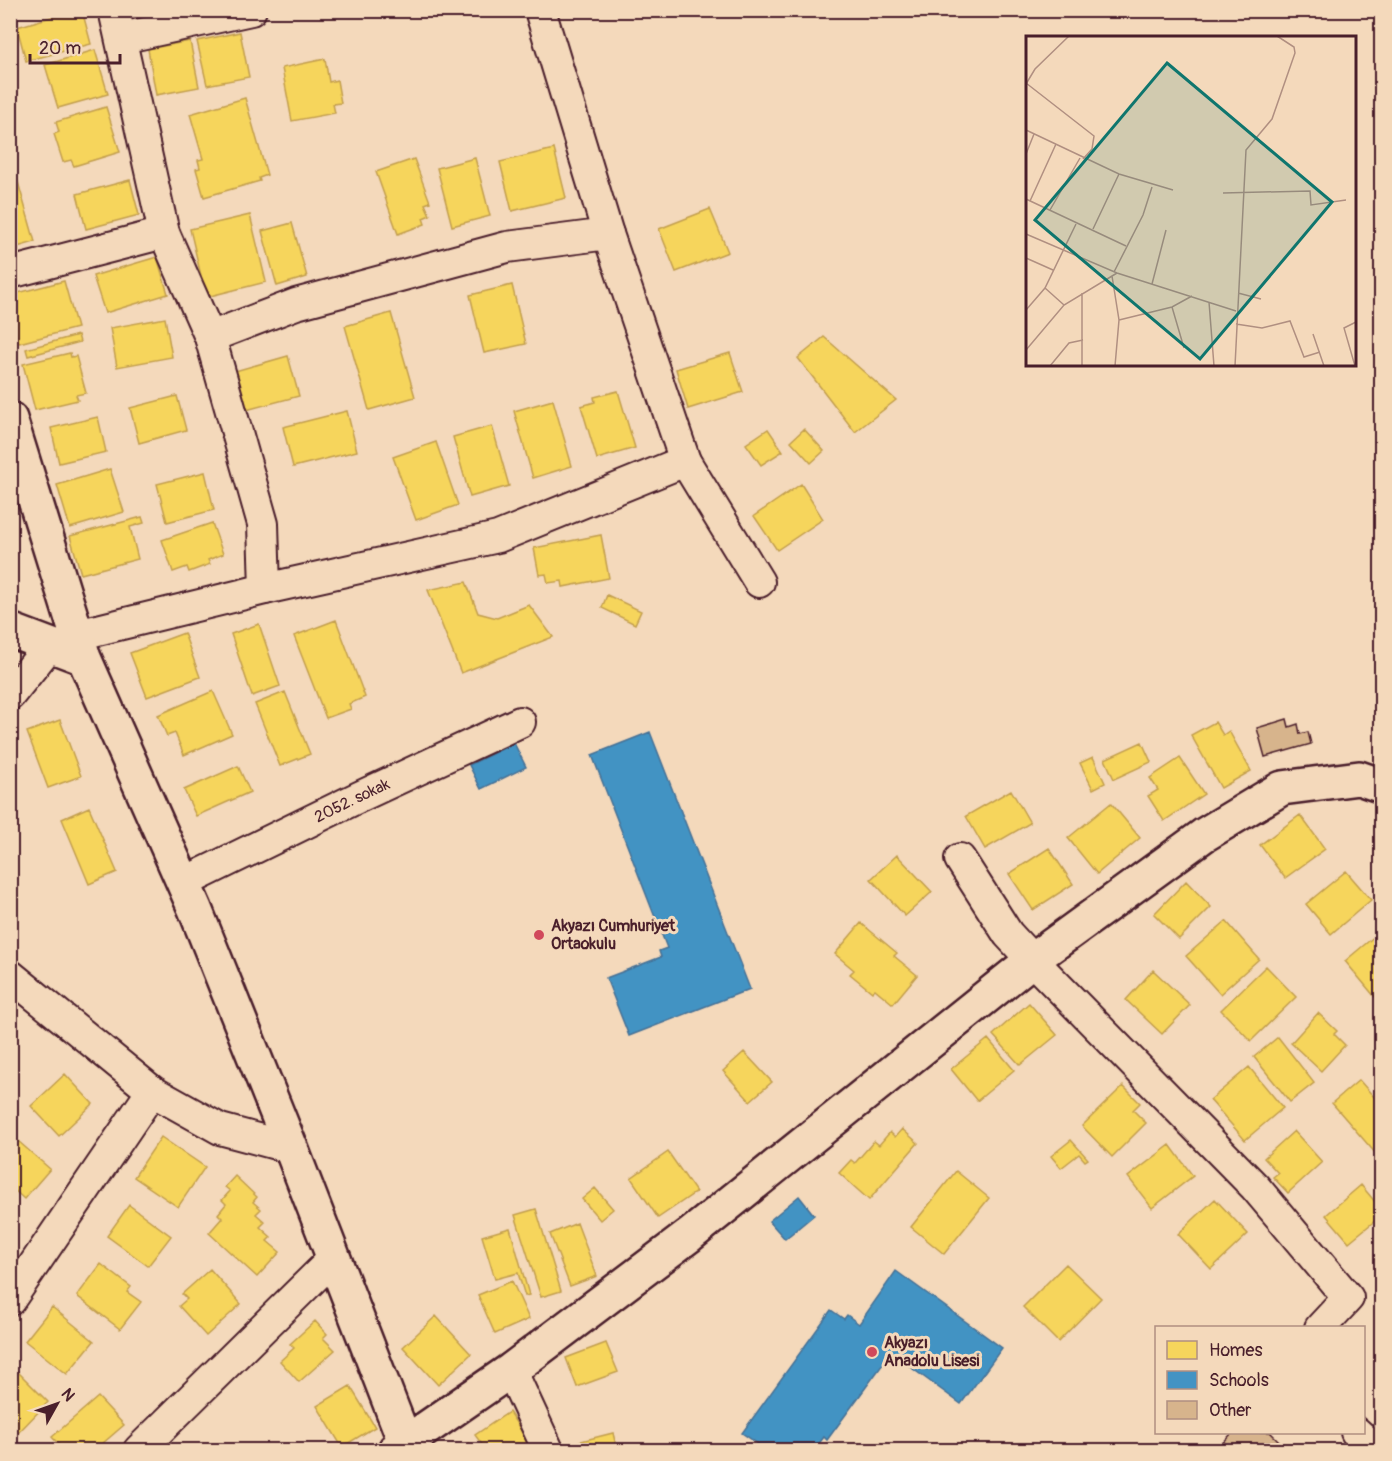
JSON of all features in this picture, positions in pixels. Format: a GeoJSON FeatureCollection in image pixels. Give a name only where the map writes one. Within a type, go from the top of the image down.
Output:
{"type":"FeatureCollection","features":[{"type":"Feature","properties":{"kind":"street"},"geometry":{"type":"LineString","coordinates":[[251,10],[118,25],[164,233],[210,337],[263,524],[265,589]]}},
{"type":"Feature","properties":{"kind":"street"},"geometry":{"type":"LineString","coordinates":[[540,10],[608,234],[685,461],[759,582]]}},
{"type":"Feature","properties":{"kind":"street"},"geometry":{"type":"LineString","coordinates":[[10,273],[164,233]]}},
{"type":"Feature","properties":{"kind":"street"},"geometry":{"type":"LineString","coordinates":[[210,337],[296,304],[507,247],[608,234]]}},
{"type":"Feature","properties":{"kind":"street"},"geometry":{"type":"LineString","coordinates":[[10,420],[71,646],[183,883],[334,1258],[400,1446],[511,1370],[690,1235],[1032,960],[1204,835],[1282,789],[1359,778],[1382,786]]}},
{"type":"Feature","properties":{"kind":"street"},"geometry":{"type":"LineString","coordinates":[[10,695],[71,646],[265,589],[498,537],[685,461]]}},
{"type":"Feature","properties":{"kind":"street"},"geometry":{"type":"LineString","coordinates":[[10,630],[71,646]]}},
{"type":"Feature","properties":{"kind":"street","name":"2052. sokak"},"geometry":{"type":"LineString","coordinates":[[183,883],[520,722]]}},
{"type":"Feature","properties":{"kind":"street"},"geometry":{"type":"LineString","coordinates":[[960,859],[1008,934],[1255,1187],[1348,1298],[1322,1326]]}},
{"type":"Feature","properties":{"kind":"street"},"geometry":{"type":"LineString","coordinates":[[10,975],[152,1091],[220,1129],[291,1148]]}},
{"type":"Feature","properties":{"kind":"street"},"geometry":{"type":"LineString","coordinates":[[10,1300],[152,1091]]}},
{"type":"Feature","properties":{"kind":"street"},"geometry":{"type":"LineString","coordinates":[[139,1450],[334,1258]]}},
{"type":"Feature","properties":{"kind":"street"},"geometry":{"type":"LineString","coordinates":[[511,1370],[548,1450]]}},
{"type":"Feature","properties":{"kind":"street"},"geometry":{"type":"LineString","coordinates":[[1358,1434],[1376,1450]]}},
{"type":"Feature","properties":{"kind":"building: Homes"},"geometry":{"type":"Polygon","coordinates":[[[82,10],[91,44],[26,61],[17,27],[82,10]]]}},
{"type":"Feature","properties":{"kind":"building: Homes"},"geometry":{"type":"Polygon","coordinates":[[[240,32],[249,77],[207,85],[197,41],[240,32]]]}},
{"type":"Feature","properties":{"kind":"building: Homes"},"geometry":{"type":"Polygon","coordinates":[[[190,41],[199,87],[156,95],[148,49],[190,41]]]}},
{"type":"Feature","properties":{"kind":"building: Homes"},"geometry":{"type":"Polygon","coordinates":[[[95,50],[108,94],[58,108],[45,65],[95,50]]]}},
{"type":"Feature","properties":{"kind":"building: Homes"},"geometry":{"type":"Polygon","coordinates":[[[325,59],[329,82],[337,80],[341,103],[333,104],[335,113],[292,121],[282,68],[325,59]]]}},
{"type":"Feature","properties":{"kind":"building: Homes"},"geometry":{"type":"Polygon","coordinates":[[[245,98],[267,175],[259,178],[260,181],[204,197],[196,169],[200,168],[198,160],[203,159],[190,114],[245,98]]]}},
{"type":"Feature","properties":{"kind":"building: Homes"},"geometry":{"type":"Polygon","coordinates":[[[106,107],[120,152],[74,166],[71,160],[63,162],[54,134],[59,132],[56,122],[106,107]]]}},
{"type":"Feature","properties":{"kind":"building: Homes"},"geometry":{"type":"Polygon","coordinates":[[[554,149],[566,198],[512,211],[500,162],[554,149]]]}},
{"type":"Feature","properties":{"kind":"building: Homes"},"geometry":{"type":"Polygon","coordinates":[[[475,158],[490,216],[452,226],[437,168],[475,158]]]}},
{"type":"Feature","properties":{"kind":"building: Homes"},"geometry":{"type":"Polygon","coordinates":[[[414,159],[430,202],[425,204],[430,215],[423,218],[425,224],[398,234],[376,172],[414,159]]]}},
{"type":"Feature","properties":{"kind":"building: Homes"},"geometry":{"type":"Polygon","coordinates":[[[130,180],[139,215],[86,229],[77,194],[130,180]]]}},
{"type":"Feature","properties":{"kind":"building: Homes"},"geometry":{"type":"Polygon","coordinates":[[[18,182],[35,242],[10,249],[10,184],[18,182]]]}},
{"type":"Feature","properties":{"kind":"building: Homes"},"geometry":{"type":"Polygon","coordinates":[[[710,209],[728,252],[676,272],[659,229],[710,209]]]}},
{"type":"Feature","properties":{"kind":"building: Homes"},"geometry":{"type":"Polygon","coordinates":[[[250,215],[266,282],[206,297],[190,229],[250,215]]]}},
{"type":"Feature","properties":{"kind":"building: Homes"},"geometry":{"type":"Polygon","coordinates":[[[292,223],[307,277],[277,286],[262,231],[292,223]]]}},
{"type":"Feature","properties":{"kind":"building: Homes"},"geometry":{"type":"Polygon","coordinates":[[[157,257],[168,294],[105,313],[93,276],[157,257]]]}},
{"type":"Feature","properties":{"kind":"building: Homes"},"geometry":{"type":"Polygon","coordinates":[[[64,281],[77,328],[19,343],[10,313],[10,295],[64,281]]]}},
{"type":"Feature","properties":{"kind":"building: Homes"},"geometry":{"type":"Polygon","coordinates":[[[512,285],[526,344],[484,353],[470,295],[512,285]]]}},
{"type":"Feature","properties":{"kind":"building: Homes"},"geometry":{"type":"Polygon","coordinates":[[[391,313],[415,397],[369,410],[345,326],[391,313]]]}},
{"type":"Feature","properties":{"kind":"building: Homes"},"geometry":{"type":"Polygon","coordinates":[[[165,318],[172,357],[117,367],[110,328],[165,318]]]}},
{"type":"Feature","properties":{"kind":"building: Homes"},"geometry":{"type":"Polygon","coordinates":[[[78,335],[80,342],[28,356],[26,349],[78,335]]]}},
{"type":"Feature","properties":{"kind":"building: Homes"},"geometry":{"type":"Polygon","coordinates":[[[824,337],[896,400],[855,432],[798,358],[824,337]]]}},
{"type":"Feature","properties":{"kind":"building: Homes"},"geometry":{"type":"Polygon","coordinates":[[[70,353],[71,357],[76,356],[86,393],[76,395],[78,400],[35,410],[23,364],[70,353]]]}},
{"type":"Feature","properties":{"kind":"building: Homes"},"geometry":{"type":"Polygon","coordinates":[[[730,353],[743,392],[688,409],[676,369],[730,353]]]}},
{"type":"Feature","properties":{"kind":"building: Homes"},"geometry":{"type":"Polygon","coordinates":[[[288,356],[299,396],[246,410],[235,371],[288,356]]]}},
{"type":"Feature","properties":{"kind":"building: Homes"},"geometry":{"type":"Polygon","coordinates":[[[618,391],[635,448],[597,459],[581,406],[595,402],[594,397],[618,391]]]}},
{"type":"Feature","properties":{"kind":"building: Homes"},"geometry":{"type":"Polygon","coordinates":[[[177,396],[186,430],[139,443],[130,408],[177,396]]]}},
{"type":"Feature","properties":{"kind":"building: Homes"},"geometry":{"type":"Polygon","coordinates":[[[553,400],[572,466],[533,478],[514,411],[553,400]]]}},
{"type":"Feature","properties":{"kind":"building: Homes"},"geometry":{"type":"Polygon","coordinates":[[[347,411],[357,451],[293,467],[283,427],[347,411]]]}},
{"type":"Feature","properties":{"kind":"building: Homes"},"geometry":{"type":"Polygon","coordinates":[[[98,417],[106,452],[59,463],[51,428],[98,417]]]}},
{"type":"Feature","properties":{"kind":"building: Homes"},"geometry":{"type":"Polygon","coordinates":[[[492,426],[509,486],[470,497],[453,437],[492,426]]]}},
{"type":"Feature","properties":{"kind":"building: Homes"},"geometry":{"type":"Polygon","coordinates":[[[768,429],[783,451],[761,465],[746,444],[768,429]]]}},
{"type":"Feature","properties":{"kind":"building: Homes"},"geometry":{"type":"Polygon","coordinates":[[[804,429],[824,451],[811,463],[791,441],[804,429]]]}},
{"type":"Feature","properties":{"kind":"building: Homes"},"geometry":{"type":"Polygon","coordinates":[[[436,442],[458,505],[416,520],[393,457],[436,442]]]}},
{"type":"Feature","properties":{"kind":"building: Homes"},"geometry":{"type":"Polygon","coordinates":[[[110,469],[124,512],[70,528],[57,485],[110,469]]]}},
{"type":"Feature","properties":{"kind":"building: Homes"},"geometry":{"type":"Polygon","coordinates":[[[205,472],[214,510],[167,522],[157,484],[205,472]]]}},
{"type":"Feature","properties":{"kind":"building: Homes"},"geometry":{"type":"Polygon","coordinates":[[[801,484],[823,519],[777,550],[754,516],[801,484]]]}},
{"type":"Feature","properties":{"kind":"building: Homes"},"geometry":{"type":"Polygon","coordinates":[[[142,517],[144,523],[130,527],[138,559],[81,574],[70,536],[142,517]]]}},
{"type":"Feature","properties":{"kind":"building: Homes"},"geometry":{"type":"Polygon","coordinates":[[[212,523],[223,554],[208,560],[210,564],[189,572],[187,567],[173,572],[162,540],[212,523]]]}},
{"type":"Feature","properties":{"kind":"building: Homes"},"geometry":{"type":"Polygon","coordinates":[[[601,535],[609,578],[563,587],[562,581],[548,583],[546,574],[539,575],[534,548],[601,535]]]}},
{"type":"Feature","properties":{"kind":"building: Homes"},"geometry":{"type":"Polygon","coordinates":[[[466,582],[478,613],[497,618],[529,605],[553,637],[461,673],[428,590],[466,582]]]}},
{"type":"Feature","properties":{"kind":"building: Homes"},"geometry":{"type":"Polygon","coordinates":[[[607,595],[641,611],[635,624],[602,608],[607,595]]]}},
{"type":"Feature","properties":{"kind":"building: Homes"},"geometry":{"type":"Polygon","coordinates":[[[336,620],[365,697],[349,704],[351,709],[326,718],[294,636],[336,620]]]}},
{"type":"Feature","properties":{"kind":"building: Homes"},"geometry":{"type":"Polygon","coordinates":[[[259,624],[280,686],[252,696],[231,634],[259,624]]]}},
{"type":"Feature","properties":{"kind":"building: Homes"},"geometry":{"type":"Polygon","coordinates":[[[184,633],[200,677],[147,697],[130,653],[184,633]]]}},
{"type":"Feature","properties":{"kind":"building: Homes"},"geometry":{"type":"Polygon","coordinates":[[[213,691],[232,734],[184,755],[175,733],[167,736],[158,715],[213,691]]]}},
{"type":"Feature","properties":{"kind":"building: Homes"},"geometry":{"type":"Polygon","coordinates":[[[285,692],[310,754],[280,766],[255,704],[285,692]]]}},
{"type":"Feature","properties":{"kind":"building: Homes"},"geometry":{"type":"Polygon","coordinates":[[[60,720],[81,776],[48,788],[27,732],[60,720]]]}},
{"type":"Feature","properties":{"kind":"building: Homes"},"geometry":{"type":"Polygon","coordinates":[[[1215,722],[1223,735],[1229,731],[1251,771],[1221,788],[1191,735],[1215,722]]]}},
{"type":"Feature","properties":{"kind":"building: Homes"},"geometry":{"type":"Polygon","coordinates":[[[1142,742],[1151,762],[1114,779],[1105,759],[1142,742]]]}},
{"type":"Feature","properties":{"kind":"building: Homes"},"geometry":{"type":"Polygon","coordinates":[[[1093,757],[1105,783],[1093,789],[1080,763],[1093,757]]]}},
{"type":"Feature","properties":{"kind":"building: Homes"},"geometry":{"type":"Polygon","coordinates":[[[1180,758],[1204,794],[1164,821],[1148,796],[1158,790],[1150,778],[1180,758]]]}},
{"type":"Feature","properties":{"kind":"building: Homes"},"geometry":{"type":"Polygon","coordinates":[[[238,766],[250,792],[196,816],[184,790],[238,766]]]}},
{"type":"Feature","properties":{"kind":"building: Homes"},"geometry":{"type":"Polygon","coordinates":[[[1011,790],[1030,823],[985,849],[966,816],[1011,790]]]}},
{"type":"Feature","properties":{"kind":"building: Homes"},"geometry":{"type":"Polygon","coordinates":[[[1111,803],[1140,838],[1097,874],[1068,838],[1111,803]]]}},
{"type":"Feature","properties":{"kind":"building: Homes"},"geometry":{"type":"Polygon","coordinates":[[[89,807],[117,872],[89,884],[62,819],[89,807]]]}},
{"type":"Feature","properties":{"kind":"building: Homes"},"geometry":{"type":"Polygon","coordinates":[[[1300,815],[1325,849],[1285,878],[1260,845],[1300,815]]]}},
{"type":"Feature","properties":{"kind":"building: Homes"},"geometry":{"type":"Polygon","coordinates":[[[1049,848],[1073,884],[1033,910],[1009,874],[1049,848]]]}},
{"type":"Feature","properties":{"kind":"building: Homes"},"geometry":{"type":"Polygon","coordinates":[[[897,855],[932,892],[905,916],[871,879],[897,855]]]}},
{"type":"Feature","properties":{"kind":"building: Homes"},"geometry":{"type":"Polygon","coordinates":[[[1346,871],[1371,900],[1331,934],[1306,904],[1346,871]]]}},
{"type":"Feature","properties":{"kind":"building: Homes"},"geometry":{"type":"Polygon","coordinates":[[[1186,881],[1211,907],[1179,939],[1154,914],[1186,881]]]}},
{"type":"Feature","properties":{"kind":"building: Homes"},"geometry":{"type":"Polygon","coordinates":[[[1226,921],[1259,959],[1220,994],[1186,956],[1226,921]]]}},
{"type":"Feature","properties":{"kind":"building: Homes"},"geometry":{"type":"Polygon","coordinates":[[[861,923],[897,953],[894,956],[917,975],[893,1004],[875,989],[872,992],[850,974],[854,970],[835,954],[861,923]]]}},
{"type":"Feature","properties":{"kind":"building: Homes"},"geometry":{"type":"Polygon","coordinates":[[[1382,930],[1382,1002],[1380,1003],[1345,961],[1382,930]]]}},
{"type":"Feature","properties":{"kind":"building: Homes"},"geometry":{"type":"Polygon","coordinates":[[[1266,966],[1296,997],[1251,1041],[1221,1010],[1266,966]]]}},
{"type":"Feature","properties":{"kind":"building: Homes"},"geometry":{"type":"Polygon","coordinates":[[[1153,970],[1190,1005],[1162,1034],[1126,1000],[1153,970]]]}},
{"type":"Feature","properties":{"kind":"building: Homes"},"geometry":{"type":"Polygon","coordinates":[[[1029,1003],[1057,1035],[1020,1065],[993,1035],[1029,1003]]]}},
{"type":"Feature","properties":{"kind":"building: Homes"},"geometry":{"type":"Polygon","coordinates":[[[1318,1013],[1337,1031],[1334,1034],[1345,1045],[1321,1071],[1291,1043],[1318,1013]]]}},
{"type":"Feature","properties":{"kind":"building: Homes"},"geometry":{"type":"Polygon","coordinates":[[[1278,1037],[1314,1083],[1290,1102],[1254,1057],[1278,1037]]]}},
{"type":"Feature","properties":{"kind":"building: Homes"},"geometry":{"type":"Polygon","coordinates":[[[988,1039],[1014,1070],[977,1101],[951,1069],[988,1039]]]}},
{"type":"Feature","properties":{"kind":"building: Homes"},"geometry":{"type":"Polygon","coordinates":[[[744,1052],[772,1082],[750,1101],[723,1071],[744,1052]]]}},
{"type":"Feature","properties":{"kind":"building: Homes"},"geometry":{"type":"Polygon","coordinates":[[[1249,1067],[1283,1108],[1245,1140],[1210,1100],[1249,1067]]]}},
{"type":"Feature","properties":{"kind":"building: Homes"},"geometry":{"type":"Polygon","coordinates":[[[65,1074],[93,1104],[59,1136],[31,1106],[65,1074]]]}},
{"type":"Feature","properties":{"kind":"building: Homes"},"geometry":{"type":"Polygon","coordinates":[[[1359,1080],[1382,1106],[1382,1151],[1377,1155],[1332,1103],[1359,1080]]]}},
{"type":"Feature","properties":{"kind":"building: Homes"},"geometry":{"type":"Polygon","coordinates":[[[1123,1086],[1140,1103],[1133,1110],[1146,1123],[1112,1157],[1082,1126],[1123,1086]]]}},
{"type":"Feature","properties":{"kind":"building: Homes"},"geometry":{"type":"Polygon","coordinates":[[[902,1129],[918,1143],[869,1200],[839,1173],[851,1160],[855,1163],[874,1141],[879,1145],[890,1132],[895,1137],[902,1129]]]}},
{"type":"Feature","properties":{"kind":"building: Homes"},"geometry":{"type":"Polygon","coordinates":[[[1294,1131],[1322,1162],[1288,1193],[1273,1177],[1278,1173],[1264,1158],[1294,1131]]]}},
{"type":"Feature","properties":{"kind":"building: Homes"},"geometry":{"type":"Polygon","coordinates":[[[10,1134],[50,1169],[24,1199],[10,1186],[10,1134]]]}},
{"type":"Feature","properties":{"kind":"building: Homes"},"geometry":{"type":"Polygon","coordinates":[[[161,1137],[205,1167],[178,1207],[134,1177],[161,1137]]]}},
{"type":"Feature","properties":{"kind":"building: Homes"},"geometry":{"type":"Polygon","coordinates":[[[1071,1140],[1088,1159],[1085,1161],[1079,1154],[1061,1168],[1051,1156],[1071,1140]]]}},
{"type":"Feature","properties":{"kind":"building: Homes"},"geometry":{"type":"Polygon","coordinates":[[[1170,1145],[1193,1176],[1152,1208],[1128,1177],[1170,1145]]]}},
{"type":"Feature","properties":{"kind":"building: Homes"},"geometry":{"type":"Polygon","coordinates":[[[668,1152],[696,1192],[658,1218],[631,1178],[668,1152]]]}},
{"type":"Feature","properties":{"kind":"building: Homes"},"geometry":{"type":"Polygon","coordinates":[[[956,1171],[989,1198],[944,1254],[911,1227],[956,1171]]]}},
{"type":"Feature","properties":{"kind":"building: Homes"},"geometry":{"type":"Polygon","coordinates":[[[235,1176],[257,1197],[253,1202],[261,1209],[256,1214],[265,1222],[260,1227],[271,1237],[267,1241],[280,1252],[257,1277],[209,1233],[222,1218],[218,1214],[226,1204],[222,1200],[230,1191],[225,1187],[235,1176]]]}},
{"type":"Feature","properties":{"kind":"building: Homes"},"geometry":{"type":"Polygon","coordinates":[[[1361,1185],[1382,1210],[1382,1215],[1349,1242],[1326,1215],[1361,1185]]]}},
{"type":"Feature","properties":{"kind":"building: Homes"},"geometry":{"type":"Polygon","coordinates":[[[595,1188],[613,1209],[600,1220],[582,1199],[595,1188]]]}},
{"type":"Feature","properties":{"kind":"building: Homes"},"geometry":{"type":"Polygon","coordinates":[[[1215,1199],[1248,1234],[1211,1269],[1178,1234],[1215,1199]]]}},
{"type":"Feature","properties":{"kind":"building: Homes"},"geometry":{"type":"Polygon","coordinates":[[[129,1205],[171,1236],[148,1266],[107,1236],[129,1205]]]}},
{"type":"Feature","properties":{"kind":"building: Homes"},"geometry":{"type":"Polygon","coordinates":[[[536,1209],[561,1291],[541,1297],[515,1215],[536,1209]]]}},
{"type":"Feature","properties":{"kind":"building: Homes"},"geometry":{"type":"Polygon","coordinates":[[[577,1223],[597,1276],[570,1286],[550,1234],[577,1223]]]}},
{"type":"Feature","properties":{"kind":"building: Homes"},"geometry":{"type":"Polygon","coordinates":[[[510,1228],[529,1295],[525,1296],[518,1273],[495,1279],[482,1236],[510,1228]]]}},
{"type":"Feature","properties":{"kind":"building: Homes"},"geometry":{"type":"Polygon","coordinates":[[[101,1264],[131,1287],[127,1292],[141,1302],[120,1329],[77,1296],[101,1264]]]}},
{"type":"Feature","properties":{"kind":"building: Homes"},"geometry":{"type":"Polygon","coordinates":[[[1066,1264],[1101,1298],[1058,1342],[1023,1307],[1066,1264]]]}},
{"type":"Feature","properties":{"kind":"building: Homes"},"geometry":{"type":"Polygon","coordinates":[[[210,1269],[241,1304],[206,1336],[179,1306],[187,1299],[182,1294],[210,1269]]]}},
{"type":"Feature","properties":{"kind":"building: Homes"},"geometry":{"type":"Polygon","coordinates":[[[512,1281],[529,1319],[495,1334],[478,1295],[512,1281]]]}},
{"type":"Feature","properties":{"kind":"building: Homes"},"geometry":{"type":"Polygon","coordinates":[[[52,1307],[94,1341],[67,1374],[25,1341],[52,1307]]]}},
{"type":"Feature","properties":{"kind":"building: Homes"},"geometry":{"type":"Polygon","coordinates":[[[436,1316],[471,1354],[438,1385],[403,1347],[436,1316]]]}},
{"type":"Feature","properties":{"kind":"building: Homes"},"geometry":{"type":"Polygon","coordinates":[[[315,1321],[327,1334],[323,1338],[335,1350],[299,1382],[280,1361],[294,1348],[290,1344],[315,1321]]]}},
{"type":"Feature","properties":{"kind":"building: Homes"},"geometry":{"type":"Polygon","coordinates":[[[606,1343],[618,1372],[577,1387],[566,1358],[606,1343]]]}},
{"type":"Feature","properties":{"kind":"building: Homes"},"geometry":{"type":"Polygon","coordinates":[[[10,1364],[48,1402],[17,1434],[10,1427],[10,1364]]]}},
{"type":"Feature","properties":{"kind":"building: Homes"},"geometry":{"type":"Polygon","coordinates":[[[350,1386],[375,1427],[342,1447],[317,1406],[350,1386]]]}},
{"type":"Feature","properties":{"kind":"building: Homes"},"geometry":{"type":"Polygon","coordinates":[[[98,1397],[124,1425],[95,1450],[64,1450],[52,1437],[98,1397]]]}},
{"type":"Feature","properties":{"kind":"building: Homes"},"geometry":{"type":"Polygon","coordinates":[[[509,1412],[533,1448],[529,1450],[486,1450],[475,1435],[509,1412]]]}},
{"type":"Feature","properties":{"kind":"building: Homes"},"geometry":{"type":"Polygon","coordinates":[[[613,1433],[617,1450],[574,1450],[573,1443],[613,1433]]]}},
{"type":"Feature","properties":{"kind":"building: Homes"},"geometry":{"type":"Polygon","coordinates":[[[469,1443],[474,1450],[458,1450],[469,1443]]]}},
{"type":"Feature","properties":{"kind":"building: Schools"},"geometry":{"type":"Polygon","coordinates":[[[650,732],[750,989],[629,1036],[606,978],[661,957],[659,951],[667,948],[592,755],[650,732]]]}},
{"type":"Feature","properties":{"kind":"building: Schools"},"geometry":{"type":"Polygon","coordinates":[[[514,743],[526,767],[481,789],[469,765],[514,743]]]}},
{"type":"Feature","properties":{"kind":"building: Schools"},"geometry":{"type":"Polygon","coordinates":[[[799,1196],[814,1215],[785,1239],[769,1221],[799,1196]]]}},
{"type":"Feature","properties":{"kind":"building: Schools"},"geometry":{"type":"Polygon","coordinates":[[[896,1271],[1002,1348],[961,1404],[891,1353],[827,1440],[824,1437],[814,1450],[767,1450],[742,1433],[831,1310],[844,1319],[847,1315],[859,1324],[896,1271]]]}},
{"type":"Feature","properties":{"kind":"building: Other"},"geometry":{"type":"Polygon","coordinates":[[[1287,719],[1289,727],[1298,724],[1300,734],[1308,732],[1311,744],[1265,757],[1257,728],[1287,719]]]}},
{"type":"Feature","properties":{"kind":"building: Other"},"geometry":{"type":"Polygon","coordinates":[[[1231,1434],[1272,1434],[1286,1448],[1284,1450],[1216,1450],[1231,1434]]]}},
{"type":"Feature","properties":{"kind":"place","name":"Akyazı Cumhuriyet Ortaokulu"},"geometry":{"type":"Point","coordinates":[539,935]}},
{"type":"Feature","properties":{"kind":"place","name":"Akyazı Anadolu Lisesi"},"geometry":{"type":"Point","coordinates":[872,1352]}}]}
